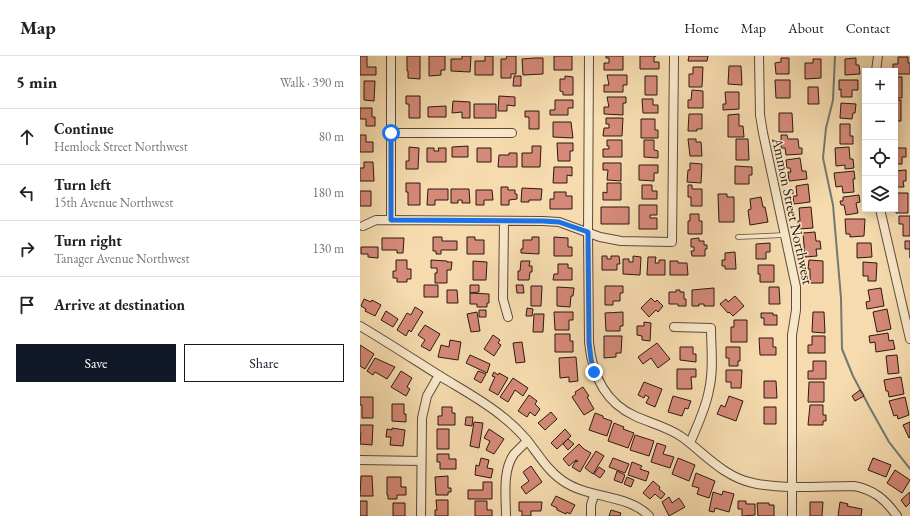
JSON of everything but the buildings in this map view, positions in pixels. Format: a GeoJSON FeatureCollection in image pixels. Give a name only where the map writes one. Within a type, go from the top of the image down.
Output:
{"type":"FeatureCollection","features":[{"type":"Feature","properties":{"kind":"street"},"geometry":{"type":"LineString","coordinates":[[391,56],[391,220]]}},
{"type":"Feature","properties":{"kind":"street"},"geometry":{"type":"LineString","coordinates":[[589,56],[589,342],[594,372],[601,386],[620,408],[634,416],[678,434],[721,469],[738,479],[772,486],[854,486],[866,488],[876,493],[897,516]]}},
{"type":"Feature","properties":{"kind":"street"},"geometry":{"type":"LineString","coordinates":[[361,225],[376,220],[559,222],[600,236],[621,241],[672,242],[674,56]]}},
{"type":"Feature","properties":{"kind":"street","name":"Ammon Street Northwest"},"geometry":{"type":"LineString","coordinates":[[759,56],[760,115],[796,287],[797,300],[792,335],[792,516]]}},
{"type":"Feature","properties":{"kind":"street"},"geometry":{"type":"LineString","coordinates":[[876,68],[878,56]]}},
{"type":"Feature","properties":{"kind":"street"},"geometry":{"type":"LineString","coordinates":[[391,133],[512,133]]}},
{"type":"Feature","properties":{"kind":"street"},"geometry":{"type":"LineString","coordinates":[[881,212],[908,321],[910,339]]}},
{"type":"Feature","properties":{"kind":"street"},"geometry":{"type":"LineString","coordinates":[[504,221],[503,299],[508,318]]}},
{"type":"Feature","properties":{"kind":"street"},"geometry":{"type":"LineString","coordinates":[[360,326],[439,375],[501,416],[515,427],[542,461],[563,481],[577,489],[594,495],[618,499],[634,506],[649,516]]}},
{"type":"Feature","properties":{"kind":"street"},"geometry":{"type":"LineString","coordinates":[[674,327],[711,328],[710,388],[707,400],[690,443]]}},
{"type":"Feature","properties":{"kind":"street"},"geometry":{"type":"LineString","coordinates":[[421,516],[422,418],[427,396],[439,375]]}},
{"type":"Feature","properties":{"kind":"street"},"geometry":{"type":"LineString","coordinates":[[506,516],[506,481],[508,467],[513,455],[527,441]]}},
{"type":"Feature","properties":{"kind":"street"},"geometry":{"type":"LineString","coordinates":[[360,460],[421,461]]}},
{"type":"Feature","properties":{"kind":"street"},"geometry":{"type":"LineString","coordinates":[[591,516],[591,505],[594,495]]}},
{"type":"Feature","properties":{"kind":"lane"},"geometry":{"type":"LineString","coordinates":[[738,237],[785,235]]}},
{"type":"Feature","properties":{"kind":"waterway"},"geometry":{"type":"LineString","coordinates":[[835,56],[833,100],[826,128],[823,158],[833,205],[841,298],[842,349],[853,376],[889,442],[910,469]]}},
{"type":"Feature","properties":{"kind":"route"},"geometry":{"type":"LineString","coordinates":[[391,133],[391,220],[543,221],[559,222],[588,232],[589,342],[594,372]]}}]}
